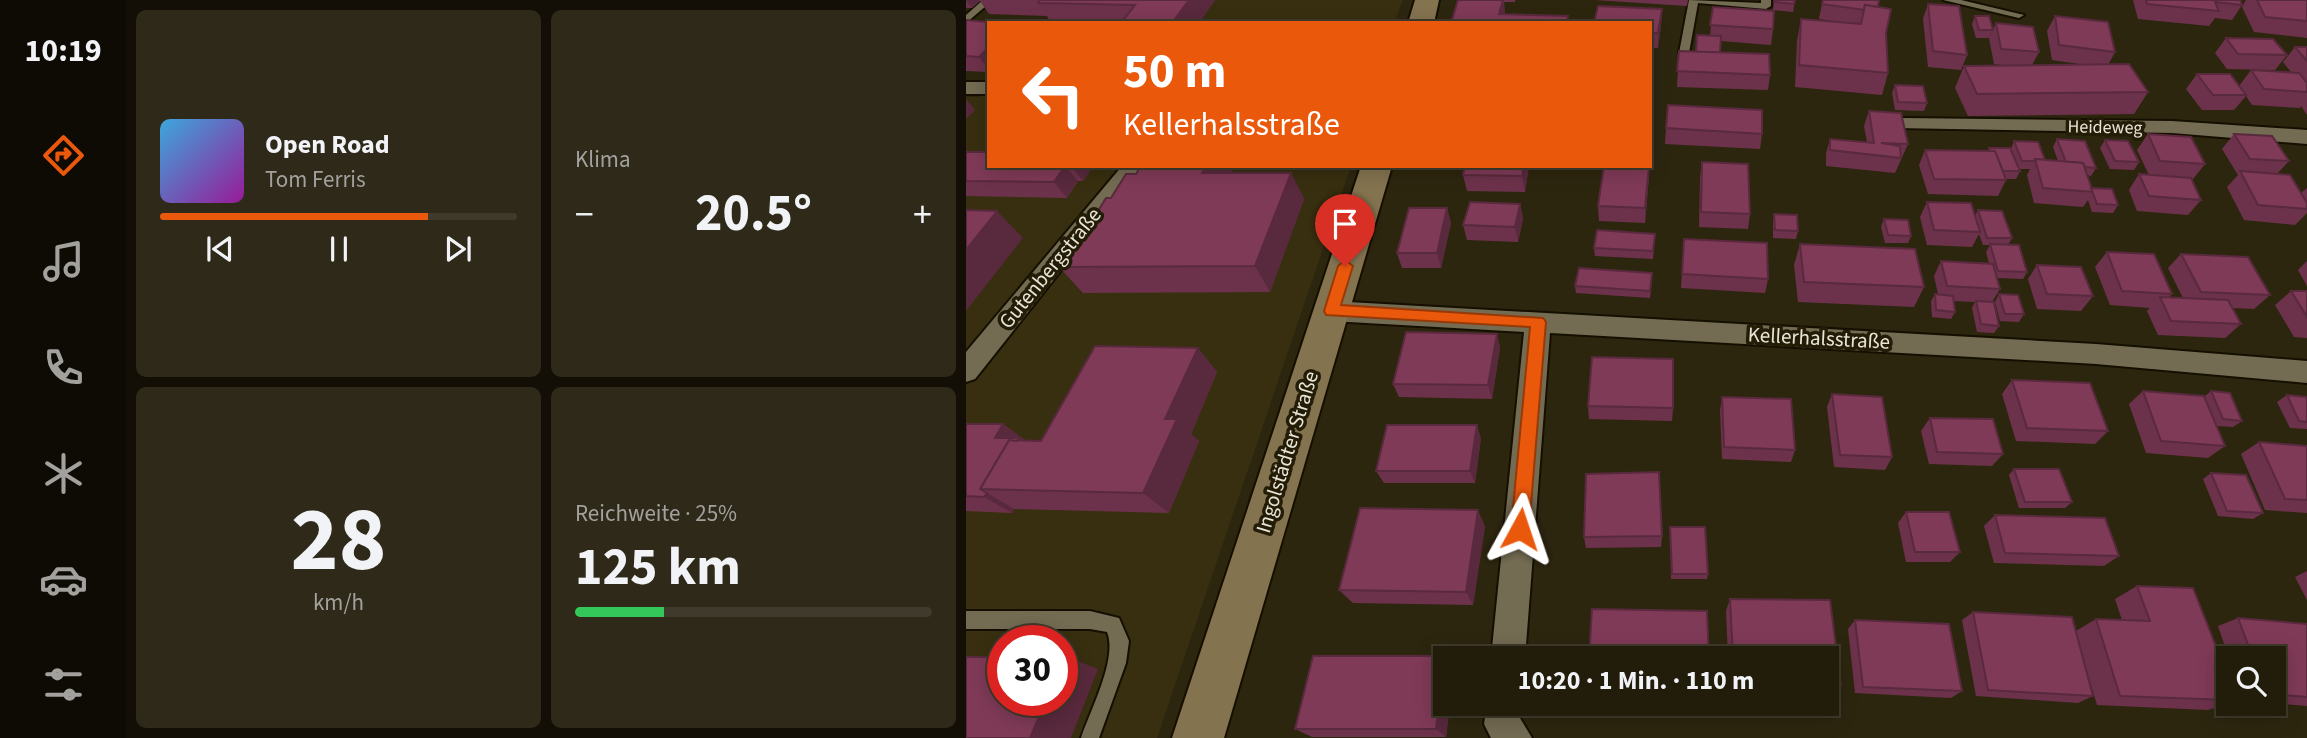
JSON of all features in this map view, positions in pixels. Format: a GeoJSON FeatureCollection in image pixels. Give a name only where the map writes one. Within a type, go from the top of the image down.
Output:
{"type":"FeatureCollection","features":[{"type":"Feature","properties":{"kind":"street"},"geometry":{"type":"LineString","coordinates":[[1422,21],[1427,0]]}},
{"type":"Feature","properties":{"kind":"street"},"geometry":{"type":"LineString","coordinates":[[966,88],[987,88]]}},
{"type":"Feature","properties":{"kind":"street","name":"Heideweg"},"geometry":{"type":"LineString","coordinates":[[1903,124],[2172,127],[2307,138]]}},
{"type":"Feature","properties":{"kind":"street","name":"Gutenbergstraße"},"geometry":{"type":"LineString","coordinates":[[966,371],[974,349],[1132,168]]}},
{"type":"Feature","properties":{"kind":"street","name":"Ingolstädter Straße"},"geometry":{"type":"LineString","coordinates":[[1198,738],[1376,168]]}},
{"type":"Feature","properties":{"kind":"street","name":"Kellerhalsstraße"},"geometry":{"type":"LineString","coordinates":[[1331,311],[2096,354],[2307,372]]}},
{"type":"Feature","properties":{"kind":"street"},"geometry":{"type":"LineString","coordinates":[[1509,646],[1538,322]]}},
{"type":"Feature","properties":{"kind":"street"},"geometry":{"type":"LineString","coordinates":[[1503,716],[1502,724],[1514,738]]}},
{"type":"Feature","properties":{"kind":"lane"},"geometry":{"type":"LineString","coordinates":[[966,20],[988,0]]}},
{"type":"Feature","properties":{"kind":"lane"},"geometry":{"type":"LineString","coordinates":[[1684,53],[1696,0],[1766,6],[1766,0]]}},
{"type":"Feature","properties":{"kind":"lane"},"geometry":{"type":"LineString","coordinates":[[1948,0],[2019,15]]}},
{"type":"Feature","properties":{"kind":"lane"},"geometry":{"type":"LineString","coordinates":[[966,620],[1090,620],[1113,624],[1120,641],[1117,663],[1090,738]]}},
{"type":"Feature","properties":{"kind":"shaded area"},"geometry":{"type":"Polygon","coordinates":[[[1067,0],[1403,0],[1395,21],[1048,21],[1067,0]]]}},
{"type":"Feature","properties":{"kind":"shaded area"},"geometry":{"type":"Polygon","coordinates":[[[987,88],[987,168],[1350,168],[1157,738],[966,738],[966,97],[979,97],[987,88]]]}},
{"type":"Feature","properties":{"kind":"building"},"geometry":{"type":"Polygon","coordinates":[[[1040,0],[1189,0],[1173,21],[1123,21],[1135,5],[1038,3],[1040,0]]]}},
{"type":"Feature","properties":{"kind":"building"},"geometry":{"type":"Polygon","coordinates":[[[1458,0],[1503,0],[1499,14],[1568,16],[1567,21],[1452,21],[1458,0]]]}},
{"type":"Feature","properties":{"kind":"building"},"geometry":{"type":"Polygon","coordinates":[[[1795,0],[1794,4],[1774,2],[1795,0]]]}},
{"type":"Feature","properties":{"kind":"building"},"geometry":{"type":"Polygon","coordinates":[[[1823,0],[1879,0],[1878,7],[1865,5],[1864,10],[1822,4],[1823,0]]]}},
{"type":"Feature","properties":{"kind":"building"},"geometry":{"type":"Polygon","coordinates":[[[2146,0],[2240,0],[2242,5],[2215,2],[2219,11],[2147,4],[2146,0]]]}},
{"type":"Feature","properties":{"kind":"building"},"geometry":{"type":"Polygon","coordinates":[[[2257,0],[2307,0],[2307,21],[2265,17],[2257,0]]]}},
{"type":"Feature","properties":{"kind":"building"},"geometry":{"type":"Polygon","coordinates":[[[1928,4],[1959,6],[1967,55],[1933,51],[1928,4]]]}},
{"type":"Feature","properties":{"kind":"building"},"geometry":{"type":"Polygon","coordinates":[[[1865,5],[1891,9],[1886,33],[1888,73],[1799,65],[1801,19],[1861,24],[1865,5]]]}},
{"type":"Feature","properties":{"kind":"building"},"geometry":{"type":"Polygon","coordinates":[[[1598,6],[1662,9],[1658,33],[1652,33],[1652,21],[1594,21],[1598,6]]]}},
{"type":"Feature","properties":{"kind":"building"},"geometry":{"type":"Polygon","coordinates":[[[1713,7],[1774,11],[1773,29],[1710,25],[1713,7]]]}},
{"type":"Feature","properties":{"kind":"building"},"geometry":{"type":"Polygon","coordinates":[[[1975,16],[1989,16],[1993,30],[1979,30],[1975,16]]]}},
{"type":"Feature","properties":{"kind":"building"},"geometry":{"type":"Polygon","coordinates":[[[2055,16],[2108,22],[2115,52],[2059,45],[2055,16]]]}},
{"type":"Feature","properties":{"kind":"building"},"geometry":{"type":"Polygon","coordinates":[[[966,20],[987,22],[987,49],[979,57],[966,56],[966,20]]]}},
{"type":"Feature","properties":{"kind":"building"},"geometry":{"type":"Polygon","coordinates":[[[1996,23],[2033,27],[2039,52],[2001,49],[1996,23]]]}},
{"type":"Feature","properties":{"kind":"building"},"geometry":{"type":"Polygon","coordinates":[[[1697,35],[1721,36],[1720,53],[1696,52],[1697,35]]]}},
{"type":"Feature","properties":{"kind":"building"},"geometry":{"type":"Polygon","coordinates":[[[2226,38],[2273,39],[2287,55],[2238,54],[2226,38]]]}},
{"type":"Feature","properties":{"kind":"building"},"geometry":{"type":"Polygon","coordinates":[[[2295,47],[2307,47],[2307,61],[2295,47]]]}},
{"type":"Feature","properties":{"kind":"building"},"geometry":{"type":"Polygon","coordinates":[[[1679,51],[1769,54],[1770,75],[1677,71],[1679,51]]]}},
{"type":"Feature","properties":{"kind":"building"},"geometry":{"type":"Polygon","coordinates":[[[2129,64],[2148,92],[1977,94],[1964,66],[2129,64]]]}},
{"type":"Feature","properties":{"kind":"building"},"geometry":{"type":"Polygon","coordinates":[[[2251,70],[2299,73],[2307,83],[2307,92],[2264,89],[2251,70]]]}},
{"type":"Feature","properties":{"kind":"building"},"geometry":{"type":"Polygon","coordinates":[[[2197,74],[2230,74],[2246,95],[2213,95],[2197,74]]]}},
{"type":"Feature","properties":{"kind":"building"},"geometry":{"type":"Polygon","coordinates":[[[1895,85],[1923,86],[1927,103],[1898,102],[1895,85]]]}},
{"type":"Feature","properties":{"kind":"building"},"geometry":{"type":"Polygon","coordinates":[[[1668,105],[1762,110],[1762,134],[1666,128],[1668,105]]]}},
{"type":"Feature","properties":{"kind":"building"},"geometry":{"type":"Polygon","coordinates":[[[1869,111],[1901,113],[1908,144],[1881,143],[1900,146],[1901,158],[1830,150],[1830,139],[1874,143],[1869,111]]]}},
{"type":"Feature","properties":{"kind":"building"},"geometry":{"type":"Polygon","coordinates":[[[2148,134],[2191,137],[2205,164],[2160,161],[2148,134]]]}},
{"type":"Feature","properties":{"kind":"building"},"geometry":{"type":"Polygon","coordinates":[[[2234,134],[2272,136],[2289,161],[2250,159],[2234,134]]]}},
{"type":"Feature","properties":{"kind":"building"},"geometry":{"type":"Polygon","coordinates":[[[2057,139],[2085,141],[2096,168],[2085,167],[2083,163],[2066,162],[2057,139]]]}},
{"type":"Feature","properties":{"kind":"building"},"geometry":{"type":"Polygon","coordinates":[[[2105,140],[2128,141],[2139,162],[2115,161],[2105,140]]]}},
{"type":"Feature","properties":{"kind":"building"},"geometry":{"type":"Polygon","coordinates":[[[2014,141],[2038,142],[2045,160],[2022,161],[2014,141]]]}},
{"type":"Feature","properties":{"kind":"building"},"geometry":{"type":"Polygon","coordinates":[[[1989,148],[2010,148],[2020,171],[2003,171],[1995,151],[1990,151],[1989,148]]]}},
{"type":"Feature","properties":{"kind":"building"},"geometry":{"type":"Polygon","coordinates":[[[1925,150],[1995,151],[2006,180],[1934,179],[1925,150]]]}},
{"type":"Feature","properties":{"kind":"building"},"geometry":{"type":"Polygon","coordinates":[[[966,152],[987,152],[987,168],[1064,168],[1054,182],[966,181],[966,152]]]}},
{"type":"Feature","properties":{"kind":"building"},"geometry":{"type":"Polygon","coordinates":[[[2035,159],[2083,163],[2093,192],[2043,188],[2035,159]]]}},
{"type":"Feature","properties":{"kind":"building"},"geometry":{"type":"Polygon","coordinates":[[[1702,162],[1748,164],[1750,214],[1701,212],[1702,162]]]}},
{"type":"Feature","properties":{"kind":"building"},"geometry":{"type":"Polygon","coordinates":[[[1140,168],[1205,168],[1202,173],[1291,173],[1255,266],[1059,267],[1077,237],[1082,237],[1106,198],[1111,198],[1126,174],[1136,174],[1140,168]]]}},
{"type":"Feature","properties":{"kind":"building"},"geometry":{"type":"Polygon","coordinates":[[[1465,168],[1524,168],[1522,176],[1463,175],[1465,168]]]}},
{"type":"Feature","properties":{"kind":"building"},"geometry":{"type":"Polygon","coordinates":[[[1604,168],[1649,168],[1645,208],[1598,206],[1604,168]]]}},
{"type":"Feature","properties":{"kind":"building"},"geometry":{"type":"Polygon","coordinates":[[[2240,171],[2290,175],[2307,203],[2307,209],[2258,205],[2240,171]]]}},
{"type":"Feature","properties":{"kind":"building"},"geometry":{"type":"Polygon","coordinates":[[[2139,174],[2191,178],[2201,200],[2149,196],[2139,174]]]}},
{"type":"Feature","properties":{"kind":"building"},"geometry":{"type":"Polygon","coordinates":[[[2091,188],[2112,189],[2118,205],[2097,204],[2091,188]]]}},
{"type":"Feature","properties":{"kind":"building"},"geometry":{"type":"Polygon","coordinates":[[[1470,202],[1520,204],[1515,227],[1463,225],[1470,202]]]}},
{"type":"Feature","properties":{"kind":"building"},"geometry":{"type":"Polygon","coordinates":[[[1927,202],[1971,203],[1980,232],[1934,230],[1927,202]]]}},
{"type":"Feature","properties":{"kind":"building"},"geometry":{"type":"Polygon","coordinates":[[[1409,208],[1447,208],[1437,253],[1397,253],[1409,208]]]}},
{"type":"Feature","properties":{"kind":"building"},"geometry":{"type":"Polygon","coordinates":[[[966,210],[997,211],[966,250],[966,210]]]}},
{"type":"Feature","properties":{"kind":"building"},"geometry":{"type":"Polygon","coordinates":[[[1978,210],[2002,211],[2012,238],[1987,238],[1978,210]]]}},
{"type":"Feature","properties":{"kind":"building"},"geometry":{"type":"Polygon","coordinates":[[[1774,214],[1797,215],[1798,231],[1775,230],[1774,214]]]}},
{"type":"Feature","properties":{"kind":"building"},"geometry":{"type":"Polygon","coordinates":[[[1884,219],[1908,220],[1911,236],[1888,235],[1884,219]]]}},
{"type":"Feature","properties":{"kind":"building"},"geometry":{"type":"Polygon","coordinates":[[[1597,230],[1655,234],[1653,251],[1594,248],[1597,230]]]}},
{"type":"Feature","properties":{"kind":"building"},"geometry":{"type":"Polygon","coordinates":[[[1684,239],[1767,243],[1768,279],[1682,274],[1684,239]]]}},
{"type":"Feature","properties":{"kind":"building"},"geometry":{"type":"Polygon","coordinates":[[[1800,244],[1915,249],[1924,287],[1804,282],[1800,244]]]}},
{"type":"Feature","properties":{"kind":"building"},"geometry":{"type":"Polygon","coordinates":[[[1990,244],[2019,245],[2027,272],[1998,271],[1990,244]]]}},
{"type":"Feature","properties":{"kind":"building"},"geometry":{"type":"Polygon","coordinates":[[[2107,252],[2154,254],[2172,294],[2122,291],[2107,252]]]}},
{"type":"Feature","properties":{"kind":"building"},"geometry":{"type":"Polygon","coordinates":[[[2181,254],[2248,257],[2270,295],[2201,292],[2181,254]]]}},
{"type":"Feature","properties":{"kind":"building"},"geometry":{"type":"Polygon","coordinates":[[[1941,261],[1993,264],[2000,289],[1947,286],[1941,261]]]}},
{"type":"Feature","properties":{"kind":"building"},"geometry":{"type":"Polygon","coordinates":[[[2037,265],[2081,267],[2093,296],[2047,294],[2037,265]]]}},
{"type":"Feature","properties":{"kind":"building"},"geometry":{"type":"Polygon","coordinates":[[[1579,268],[1652,273],[1650,291],[1575,286],[1579,268]]]}},
{"type":"Feature","properties":{"kind":"building"},"geometry":{"type":"Polygon","coordinates":[[[2291,291],[2307,291],[2307,317],[2291,291]]]}},
{"type":"Feature","properties":{"kind":"building"},"geometry":{"type":"Polygon","coordinates":[[[1935,294],[1953,296],[1955,312],[1936,310],[1935,294]]]}},
{"type":"Feature","properties":{"kind":"building"},"geometry":{"type":"Polygon","coordinates":[[[1999,294],[2018,295],[2024,314],[2005,314],[1999,294]]]}},
{"type":"Feature","properties":{"kind":"building"},"geometry":{"type":"Polygon","coordinates":[[[2160,297],[2228,300],[2241,324],[2171,321],[2160,297]]]}},
{"type":"Feature","properties":{"kind":"building"},"geometry":{"type":"Polygon","coordinates":[[[1976,301],[1994,302],[1999,326],[1981,324],[1976,301]]]}},
{"type":"Feature","properties":{"kind":"building"},"geometry":{"type":"Polygon","coordinates":[[[1406,332],[1497,334],[1488,385],[1393,384],[1406,332]]]}},
{"type":"Feature","properties":{"kind":"building"},"geometry":{"type":"Polygon","coordinates":[[[1095,346],[1198,348],[1165,419],[1177,419],[1143,493],[980,489],[1009,440],[1041,441],[1095,346]]]}},
{"type":"Feature","properties":{"kind":"building"},"geometry":{"type":"Polygon","coordinates":[[[1592,357],[1673,359],[1673,408],[1588,406],[1592,357]]]}},
{"type":"Feature","properties":{"kind":"building"},"geometry":{"type":"Polygon","coordinates":[[[2012,380],[2090,383],[2108,431],[2027,428],[2012,380]]]}},
{"type":"Feature","properties":{"kind":"building"},"geometry":{"type":"Polygon","coordinates":[[[2143,391],[2204,396],[2225,446],[2161,441],[2143,391]]]}},
{"type":"Feature","properties":{"kind":"building"},"geometry":{"type":"Polygon","coordinates":[[[2211,391],[2230,393],[2242,421],[2223,419],[2211,391]]]}},
{"type":"Feature","properties":{"kind":"building"},"geometry":{"type":"Polygon","coordinates":[[[1832,394],[1882,397],[1892,457],[1840,455],[1832,394]]]}},
{"type":"Feature","properties":{"kind":"building"},"geometry":{"type":"Polygon","coordinates":[[[2287,395],[2307,397],[2307,422],[2299,421],[2287,395]]]}},
{"type":"Feature","properties":{"kind":"building"},"geometry":{"type":"Polygon","coordinates":[[[1722,397],[1791,399],[1795,450],[1724,447],[1722,397]]]}},
{"type":"Feature","properties":{"kind":"building"},"geometry":{"type":"Polygon","coordinates":[[[1930,418],[1993,419],[2003,454],[1937,452],[1930,418]]]}},
{"type":"Feature","properties":{"kind":"building"},"geometry":{"type":"Polygon","coordinates":[[[966,424],[1003,424],[995,438],[1019,438],[1017,441],[1009,440],[980,489],[987,493],[984,497],[966,496],[966,424]]]}},
{"type":"Feature","properties":{"kind":"building"},"geometry":{"type":"Polygon","coordinates":[[[1387,425],[1477,425],[1470,471],[1376,471],[1387,425]]]}},
{"type":"Feature","properties":{"kind":"building"},"geometry":{"type":"Polygon","coordinates":[[[2259,442],[2307,446],[2307,500],[2285,499],[2259,442]]]}},
{"type":"Feature","properties":{"kind":"building"},"geometry":{"type":"Polygon","coordinates":[[[2014,469],[2059,469],[2072,502],[2025,502],[2014,469]]]}},
{"type":"Feature","properties":{"kind":"building"},"geometry":{"type":"Polygon","coordinates":[[[1659,472],[1662,536],[1584,537],[1586,474],[1659,472]]]}},
{"type":"Feature","properties":{"kind":"building"},"geometry":{"type":"Polygon","coordinates":[[[2211,473],[2246,475],[2263,513],[2227,511],[2211,473]]]}},
{"type":"Feature","properties":{"kind":"building"},"geometry":{"type":"Polygon","coordinates":[[[1360,508],[1478,510],[1466,592],[1339,590],[1360,508]]]}},
{"type":"Feature","properties":{"kind":"building"},"geometry":{"type":"Polygon","coordinates":[[[1906,512],[1949,512],[1960,552],[1915,552],[1906,512]]]}},
{"type":"Feature","properties":{"kind":"building"},"geometry":{"type":"Polygon","coordinates":[[[1995,515],[2105,518],[2119,556],[2005,553],[1995,515]]]}},
{"type":"Feature","properties":{"kind":"building"},"geometry":{"type":"Polygon","coordinates":[[[1670,527],[1705,527],[1708,574],[1672,574],[1670,527]]]}},
{"type":"Feature","properties":{"kind":"building"},"geometry":{"type":"Polygon","coordinates":[[[2137,586],[2193,588],[2216,646],[2216,700],[2120,696],[2096,619],[2150,621],[2137,586]]]}},
{"type":"Feature","properties":{"kind":"building"},"geometry":{"type":"Polygon","coordinates":[[[1730,599],[1830,600],[1836,646],[1732,646],[1730,599]]]}},
{"type":"Feature","properties":{"kind":"building"},"geometry":{"type":"Polygon","coordinates":[[[1592,609],[1707,611],[1708,646],[1590,646],[1592,609]]]}},
{"type":"Feature","properties":{"kind":"building"},"geometry":{"type":"Polygon","coordinates":[[[1973,612],[2072,617],[2093,696],[1988,690],[1973,612]]]}},
{"type":"Feature","properties":{"kind":"building"},"geometry":{"type":"Polygon","coordinates":[[[2238,618],[2307,624],[2307,697],[2286,695],[2286,646],[2248,646],[2238,618]]]}},
{"type":"Feature","properties":{"kind":"building"},"geometry":{"type":"Polygon","coordinates":[[[1855,620],[1949,624],[1962,691],[1863,687],[1855,620]]]}},
{"type":"Feature","properties":{"kind":"building"},"geometry":{"type":"Polygon","coordinates":[[[1313,656],[1433,656],[1433,716],[1438,716],[1436,729],[1295,729],[1313,656]]]}},
{"type":"Feature","properties":{"kind":"building"},"geometry":{"type":"Polygon","coordinates":[[[966,657],[987,657],[987,716],[1039,716],[1030,738],[966,738],[966,657]]]}},
{"type":"Feature","properties":{"kind":"route"},"geometry":{"type":"LineString","coordinates":[[1345,266],[1331,311],[1538,322],[1520,529]]}}]}
